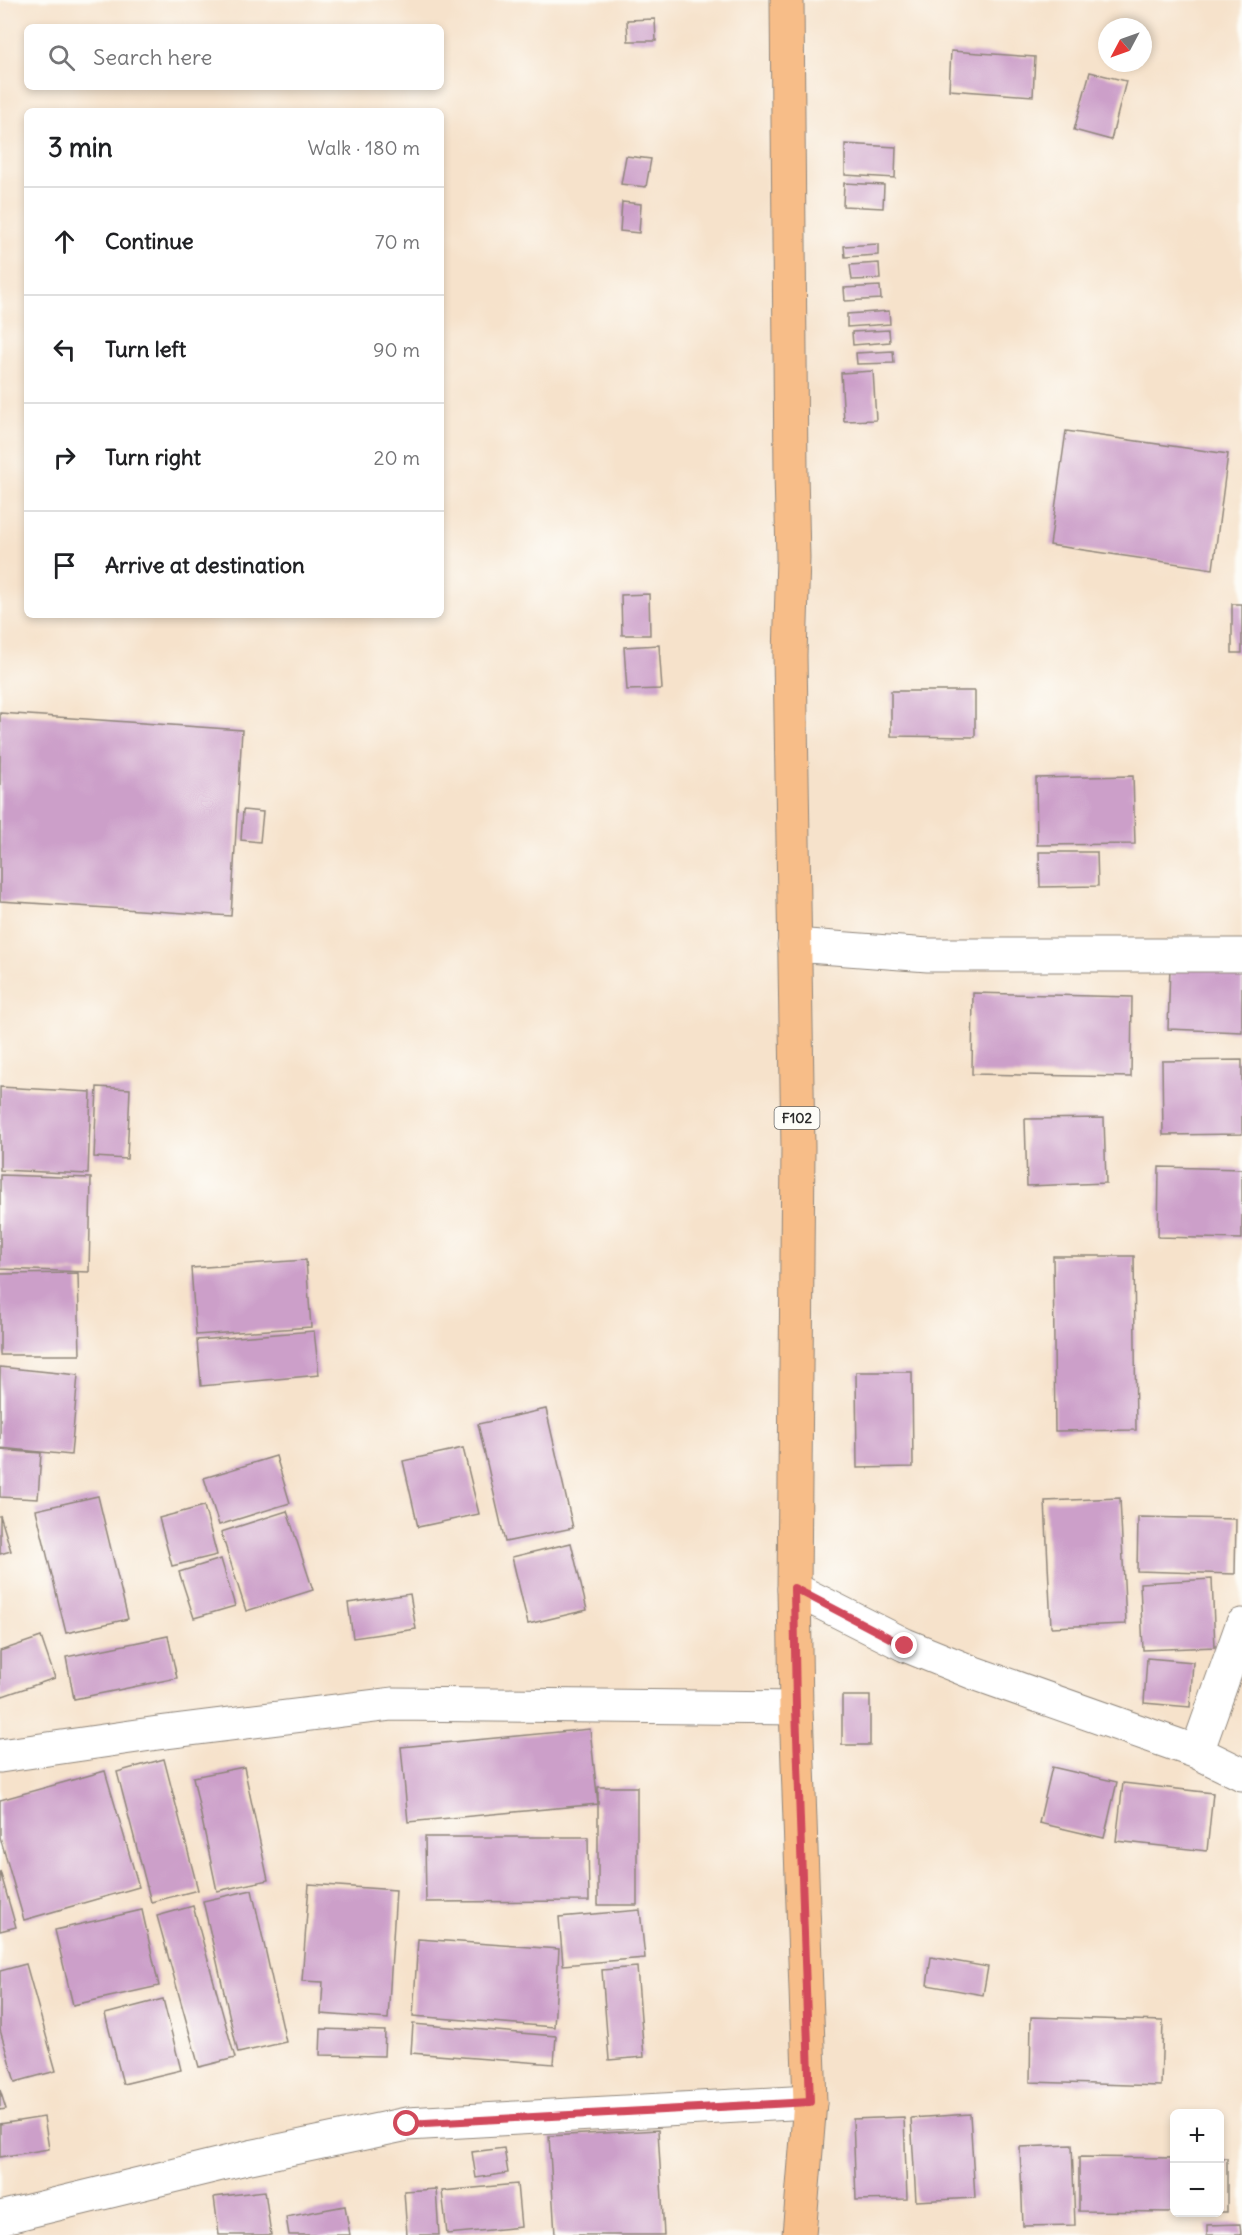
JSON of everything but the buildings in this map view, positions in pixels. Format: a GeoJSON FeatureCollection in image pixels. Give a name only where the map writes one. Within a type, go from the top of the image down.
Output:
{"type":"FeatureCollection","features":[{"type":"Feature","properties":{"kind":"main road","name":"F102"},"geometry":{"type":"LineString","coordinates":[[787,0],[790,449],[793,558],[790,655],[798,1148],[794,1588],[810,2102],[799,2235]]}},
{"type":"Feature","properties":{"kind":"street"},"geometry":{"type":"LineString","coordinates":[[794,945],[928,955],[1242,955]]}},
{"type":"Feature","properties":{"kind":"street"},"geometry":{"type":"LineString","coordinates":[[794,1588],[905,1646],[964,1670],[1197,1752],[1242,1774]]}},
{"type":"Feature","properties":{"kind":"street"},"geometry":{"type":"LineString","coordinates":[[1197,1752],[1242,1625]]}},
{"type":"Feature","properties":{"kind":"street"},"geometry":{"type":"LineString","coordinates":[[0,1756],[147,1734],[393,1704],[796,1708]]}},
{"type":"Feature","properties":{"kind":"street"},"geometry":{"type":"LineString","coordinates":[[0,2218],[250,2157],[407,2124],[810,2102]]}},
{"type":"Feature","properties":{"kind":"route"},"geometry":{"type":"LineString","coordinates":[[407,2124],[810,2102],[794,1588],[905,1646]]}}]}
